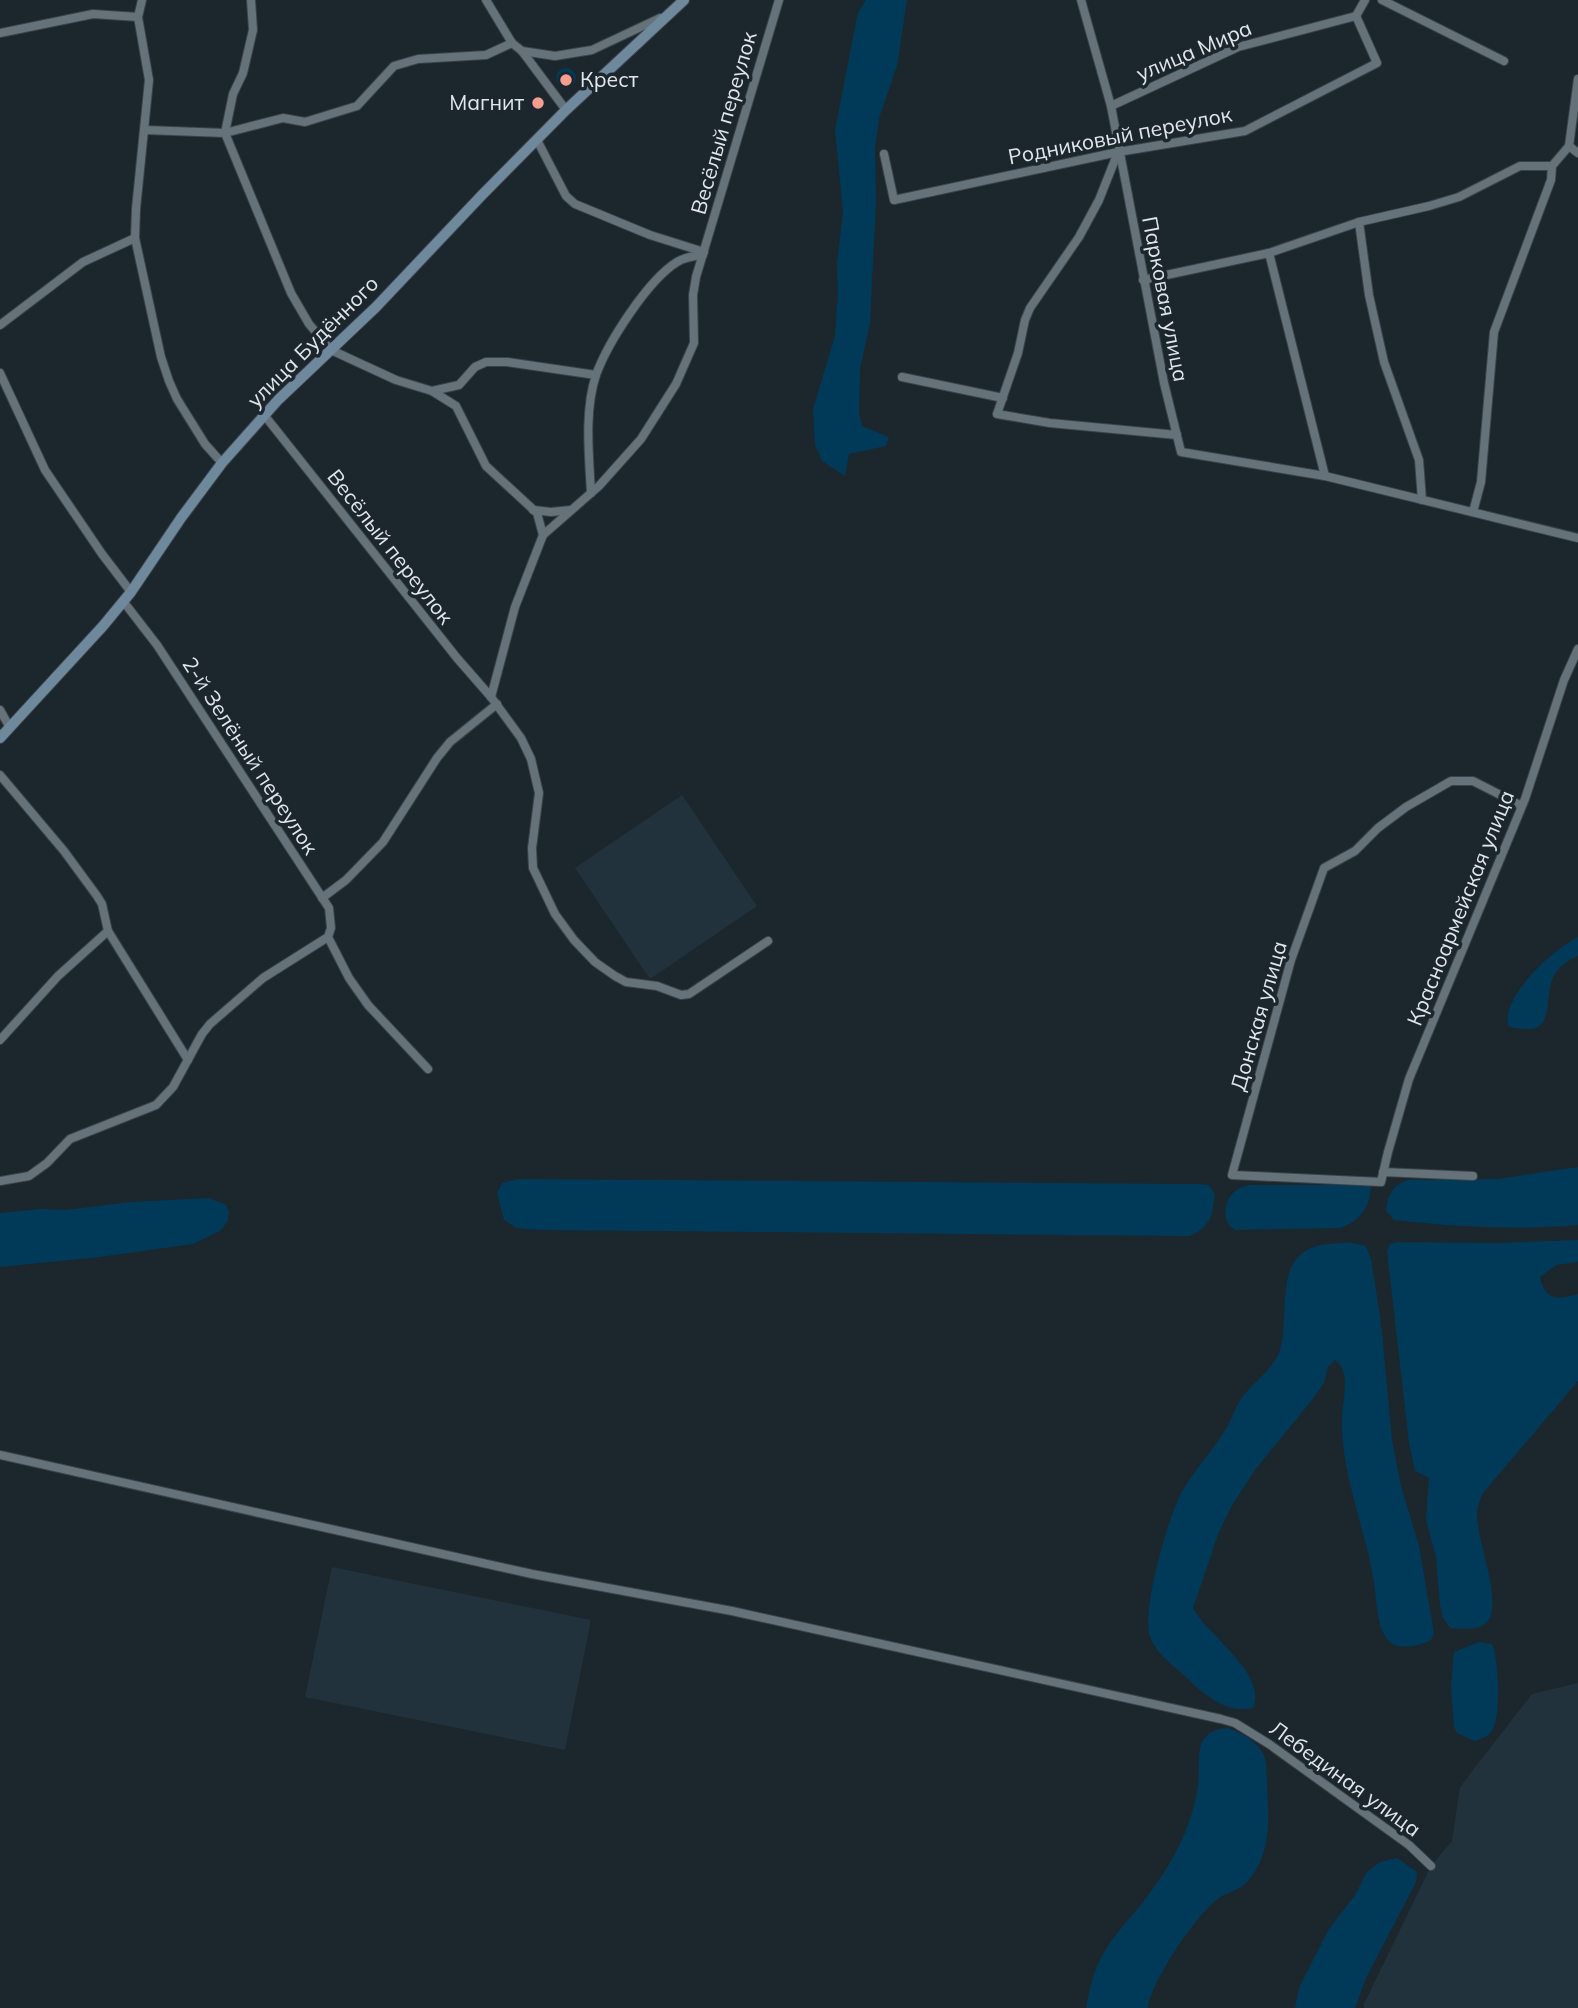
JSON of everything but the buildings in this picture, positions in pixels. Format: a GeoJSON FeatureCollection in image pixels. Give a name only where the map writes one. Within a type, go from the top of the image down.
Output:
{"type":"FeatureCollection","features":[{"type":"Feature","properties":{"kind":"main road","name":"улица Будённого"},"geometry":{"type":"LineString","coordinates":[[0,738],[85,648],[131,592],[222,463],[278,400],[376,307],[566,110],[684,0]]}},
{"type":"Feature","properties":{"kind":"street"},"geometry":{"type":"LineString","coordinates":[[142,0],[138,17],[149,80],[135,238],[161,357],[169,381],[205,444],[222,463]]}},
{"type":"Feature","properties":{"kind":"street"},"geometry":{"type":"LineString","coordinates":[[251,0],[253,30],[243,73],[233,94],[225,133],[291,293],[309,324],[331,350],[396,380],[432,391],[456,406],[486,466],[533,510],[540,519],[543,536]]}},
{"type":"Feature","properties":{"kind":"street"},"geometry":{"type":"LineString","coordinates":[[486,0],[512,43],[522,51],[566,110]]}},
{"type":"Feature","properties":{"kind":"street","name":"Весёлый переулок"},"geometry":{"type":"LineString","coordinates":[[494,701],[515,607],[543,536],[590,493],[641,439],[676,384],[694,343],[693,295],[696,277],[779,0]]}},
{"type":"Feature","properties":{"kind":"street","name":"Парковая улица"},"geometry":{"type":"LineString","coordinates":[[1081,0],[1111,106],[1143,280],[1181,452],[1325,476]]}},
{"type":"Feature","properties":{"kind":"street"},"geometry":{"type":"LineString","coordinates":[[1356,16],[1365,0]]}},
{"type":"Feature","properties":{"kind":"street"},"geometry":{"type":"LineString","coordinates":[[1382,0],[1397,2],[1504,61]]}},
{"type":"Feature","properties":{"kind":"street"},"geometry":{"type":"LineString","coordinates":[[0,33],[93,14],[138,17]]}},
{"type":"Feature","properties":{"kind":"street"},"geometry":{"type":"LineString","coordinates":[[522,51],[555,56],[592,50],[669,14]]}},
{"type":"Feature","properties":{"kind":"street","name":"улица Мира"},"geometry":{"type":"LineString","coordinates":[[1111,106],[1238,47],[1356,16]]}},
{"type":"Feature","properties":{"kind":"street","name":"Родниковый переулок"},"geometry":{"type":"LineString","coordinates":[[884,154],[894,200],[1118,152],[1245,131],[1377,63],[1356,16]]}},
{"type":"Feature","properties":{"kind":"street"},"geometry":{"type":"LineString","coordinates":[[145,130],[225,133],[283,118],[305,122],[357,106],[394,66],[418,59],[486,55],[512,43]]}},
{"type":"Feature","properties":{"kind":"street"},"geometry":{"type":"LineString","coordinates":[[1473,512],[1481,482],[1494,332],[1551,180],[1552,166],[1569,146],[1578,79]]}},
{"type":"Feature","properties":{"kind":"street"},"geometry":{"type":"LineString","coordinates":[[537,140],[566,196],[575,204],[668,242],[704,253]]}},
{"type":"Feature","properties":{"kind":"street"},"geometry":{"type":"LineString","coordinates":[[1569,146],[1578,153]]}},
{"type":"Feature","properties":{"kind":"street"},"geometry":{"type":"LineString","coordinates":[[1118,152],[1099,200],[1079,237],[1030,308],[997,414],[1050,423],[1177,435]]}},
{"type":"Feature","properties":{"kind":"street"},"geometry":{"type":"LineString","coordinates":[[1143,280],[1269,253],[1359,222],[1459,197],[1520,166],[1552,166]]}},
{"type":"Feature","properties":{"kind":"street"},"geometry":{"type":"LineString","coordinates":[[1359,222],[1369,295],[1384,362],[1419,460],[1423,500]]}},
{"type":"Feature","properties":{"kind":"street"},"geometry":{"type":"LineString","coordinates":[[0,326],[83,262],[135,238]]}},
{"type":"Feature","properties":{"kind":"street"},"geometry":{"type":"LineString","coordinates":[[590,493],[590,414],[596,375],[607,351],[650,287],[679,261],[704,253]]}},
{"type":"Feature","properties":{"kind":"street"},"geometry":{"type":"LineString","coordinates":[[1269,253],[1325,476],[1578,538]]}},
{"type":"Feature","properties":{"kind":"street"},"geometry":{"type":"LineString","coordinates":[[432,391],[459,386],[475,367],[486,362],[507,362],[596,375]]}},
{"type":"Feature","properties":{"kind":"street"},"geometry":{"type":"LineString","coordinates":[[0,373],[46,470],[131,592]]}},
{"type":"Feature","properties":{"kind":"street"},"geometry":{"type":"LineString","coordinates":[[902,377],[1003,398]]}},
{"type":"Feature","properties":{"kind":"street","name":"Весёлый переулок"},"geometry":{"type":"LineString","coordinates":[[265,416],[521,738],[531,759],[539,793],[532,848],[533,868],[555,914],[595,962],[626,982],[657,986],[681,995],[689,994],[709,982],[768,941]]}},
{"type":"Feature","properties":{"kind":"street"},"geometry":{"type":"LineString","coordinates":[[533,510],[571,510]]}},
{"type":"Feature","properties":{"kind":"street","name":"2-й Зелёный переулок"},"geometry":{"type":"LineString","coordinates":[[123,601],[157,645],[329,908],[331,928],[328,937],[349,978],[369,1005],[428,1069]]}},
{"type":"Feature","properties":{"kind":"street","name":"Красноармейская улица"},"geometry":{"type":"LineString","coordinates":[[1381,1182],[1409,1079],[1522,806],[1564,680],[1578,649]]}},
{"type":"Feature","properties":{"kind":"street"},"geometry":{"type":"LineString","coordinates":[[322,898],[346,880],[383,842],[437,758],[450,742],[494,701]]}},
{"type":"Feature","properties":{"kind":"street"},"geometry":{"type":"LineString","coordinates":[[0,710],[9,726]]}},
{"type":"Feature","properties":{"kind":"street"},"geometry":{"type":"LineString","coordinates":[[0,775],[64,851],[97,896],[102,904],[108,931],[188,1060]]}},
{"type":"Feature","properties":{"kind":"street","name":"Донская улица"},"geometry":{"type":"LineString","coordinates":[[1381,1182],[1232,1175],[1292,957],[1324,868],[1355,851],[1378,828],[1406,807],[1451,781],[1473,781],[1522,806]]}},
{"type":"Feature","properties":{"kind":"street"},"geometry":{"type":"LineString","coordinates":[[0,1040],[58,976],[108,931]]}},
{"type":"Feature","properties":{"kind":"street"},"geometry":{"type":"LineString","coordinates":[[0,1181],[29,1176],[47,1163],[70,1139],[156,1105],[173,1087],[211,1024],[263,978],[328,937]]}},
{"type":"Feature","properties":{"kind":"street"},"geometry":{"type":"LineString","coordinates":[[1384,1172],[1473,1176]]}},
{"type":"Feature","properties":{"kind":"street","name":"Лебединая улица"},"geometry":{"type":"LineString","coordinates":[[0,1455],[532,1574],[732,1611],[1235,1723],[1269,1744],[1409,1846],[1432,1866]]}},
{"type":"Feature","properties":{"kind":"shaded area"},"geometry":{"type":"Polygon","coordinates":[[[866,0],[907,0],[897,66],[880,115],[875,146],[876,202],[870,323],[860,369],[859,412],[862,426],[889,437],[886,446],[849,454],[845,476],[822,461],[815,445],[813,409],[835,336],[837,264],[843,212],[835,130],[858,12],[866,0]]]}},
{"type":"Feature","properties":{"kind":"shaded area"},"geometry":{"type":"Polygon","coordinates":[[[566,68],[573,71],[576,78],[573,85],[566,88],[559,85],[556,78],[559,71],[566,68]]]}},
{"type":"Feature","properties":{"kind":"shaded area"},"geometry":{"type":"Polygon","coordinates":[[[682,795],[757,906],[650,979],[575,868],[682,795]]]}},
{"type":"Feature","properties":{"kind":"shaded area"},"geometry":{"type":"Polygon","coordinates":[[[1578,937],[1578,956],[1563,965],[1555,974],[1550,986],[1547,1012],[1541,1025],[1524,1029],[1508,1025],[1508,1013],[1521,987],[1556,951],[1578,937]]]}},
{"type":"Feature","properties":{"kind":"shaded area"},"geometry":{"type":"Polygon","coordinates":[[[1578,1167],[1578,1225],[1486,1227],[1440,1224],[1394,1220],[1386,1211],[1392,1191],[1408,1180],[1498,1179],[1578,1167]]]}},
{"type":"Feature","properties":{"kind":"shaded area"},"geometry":{"type":"Polygon","coordinates":[[[519,1179],[1198,1184],[1209,1185],[1215,1194],[1210,1220],[1202,1229],[1189,1236],[537,1230],[517,1228],[504,1220],[497,1193],[502,1183],[519,1179]]]}},
{"type":"Feature","properties":{"kind":"shaded area"},"geometry":{"type":"Polygon","coordinates":[[[1251,1185],[1371,1187],[1363,1213],[1340,1228],[1235,1230],[1227,1222],[1225,1211],[1228,1200],[1235,1191],[1251,1185]]]}},
{"type":"Feature","properties":{"kind":"shaded area"},"geometry":{"type":"Polygon","coordinates":[[[208,1198],[225,1204],[229,1211],[228,1221],[220,1231],[193,1244],[0,1267],[0,1213],[208,1198]]]}},
{"type":"Feature","properties":{"kind":"shaded area"},"geometry":{"type":"Polygon","coordinates":[[[1578,1240],[1578,1262],[1556,1265],[1540,1277],[1545,1291],[1553,1297],[1578,1294],[1578,1381],[1483,1493],[1477,1514],[1491,1587],[1491,1613],[1487,1622],[1479,1627],[1450,1628],[1443,1618],[1440,1605],[1436,1558],[1426,1519],[1429,1478],[1415,1471],[1409,1443],[1387,1251],[1390,1244],[1397,1242],[1578,1240]]]}},
{"type":"Feature","properties":{"kind":"shaded area"},"geometry":{"type":"Polygon","coordinates":[[[1347,1242],[1366,1246],[1371,1259],[1381,1322],[1392,1440],[1401,1486],[1419,1546],[1434,1633],[1431,1640],[1402,1647],[1387,1639],[1380,1625],[1369,1557],[1345,1460],[1342,1420],[1345,1379],[1335,1360],[1328,1367],[1324,1383],[1312,1400],[1255,1470],[1231,1507],[1219,1532],[1193,1608],[1234,1655],[1252,1682],[1255,1695],[1253,1708],[1226,1706],[1202,1692],[1166,1660],[1153,1643],[1148,1623],[1149,1606],[1158,1562],[1171,1518],[1184,1488],[1224,1432],[1241,1399],[1278,1355],[1291,1267],[1299,1256],[1311,1248],[1347,1242]]]}},
{"type":"Feature","properties":{"kind":"shaded area"},"geometry":{"type":"Polygon","coordinates":[[[332,1567],[591,1620],[565,1750],[305,1697],[332,1567]]]}},
{"type":"Feature","properties":{"kind":"shaded area"},"geometry":{"type":"Polygon","coordinates":[[[1479,1642],[1492,1644],[1498,1700],[1493,1729],[1487,1736],[1474,1741],[1457,1733],[1454,1727],[1451,1686],[1454,1652],[1479,1642]]]}},
{"type":"Feature","properties":{"kind":"shaded area"},"geometry":{"type":"Polygon","coordinates":[[[1578,1683],[1578,2008],[1364,2008],[1431,1866],[1452,1841],[1460,1787],[1532,1694],[1578,1683]]]}},
{"type":"Feature","properties":{"kind":"shaded area"},"geometry":{"type":"Polygon","coordinates":[[[1228,1728],[1255,1744],[1266,1763],[1267,1834],[1262,1858],[1256,1870],[1245,1884],[1216,1900],[1197,1920],[1165,1967],[1148,2008],[1086,2008],[1103,1953],[1155,1886],[1183,1837],[1196,1798],[1203,1740],[1216,1730],[1228,1728]]]}},
{"type":"Feature","properties":{"kind":"shaded area"},"geometry":{"type":"Polygon","coordinates":[[[1397,1858],[1417,1872],[1416,1882],[1366,1978],[1355,2008],[1295,2008],[1299,1988],[1329,1929],[1355,1895],[1366,1873],[1380,1862],[1397,1858]]]}},
{"type":"Feature","properties":{"kind":"place","name":"Крест"},"geometry":{"type":"Point","coordinates":[566,80]}},
{"type":"Feature","properties":{"kind":"place","name":"Магнит"},"geometry":{"type":"Point","coordinates":[538,103]}}]}
